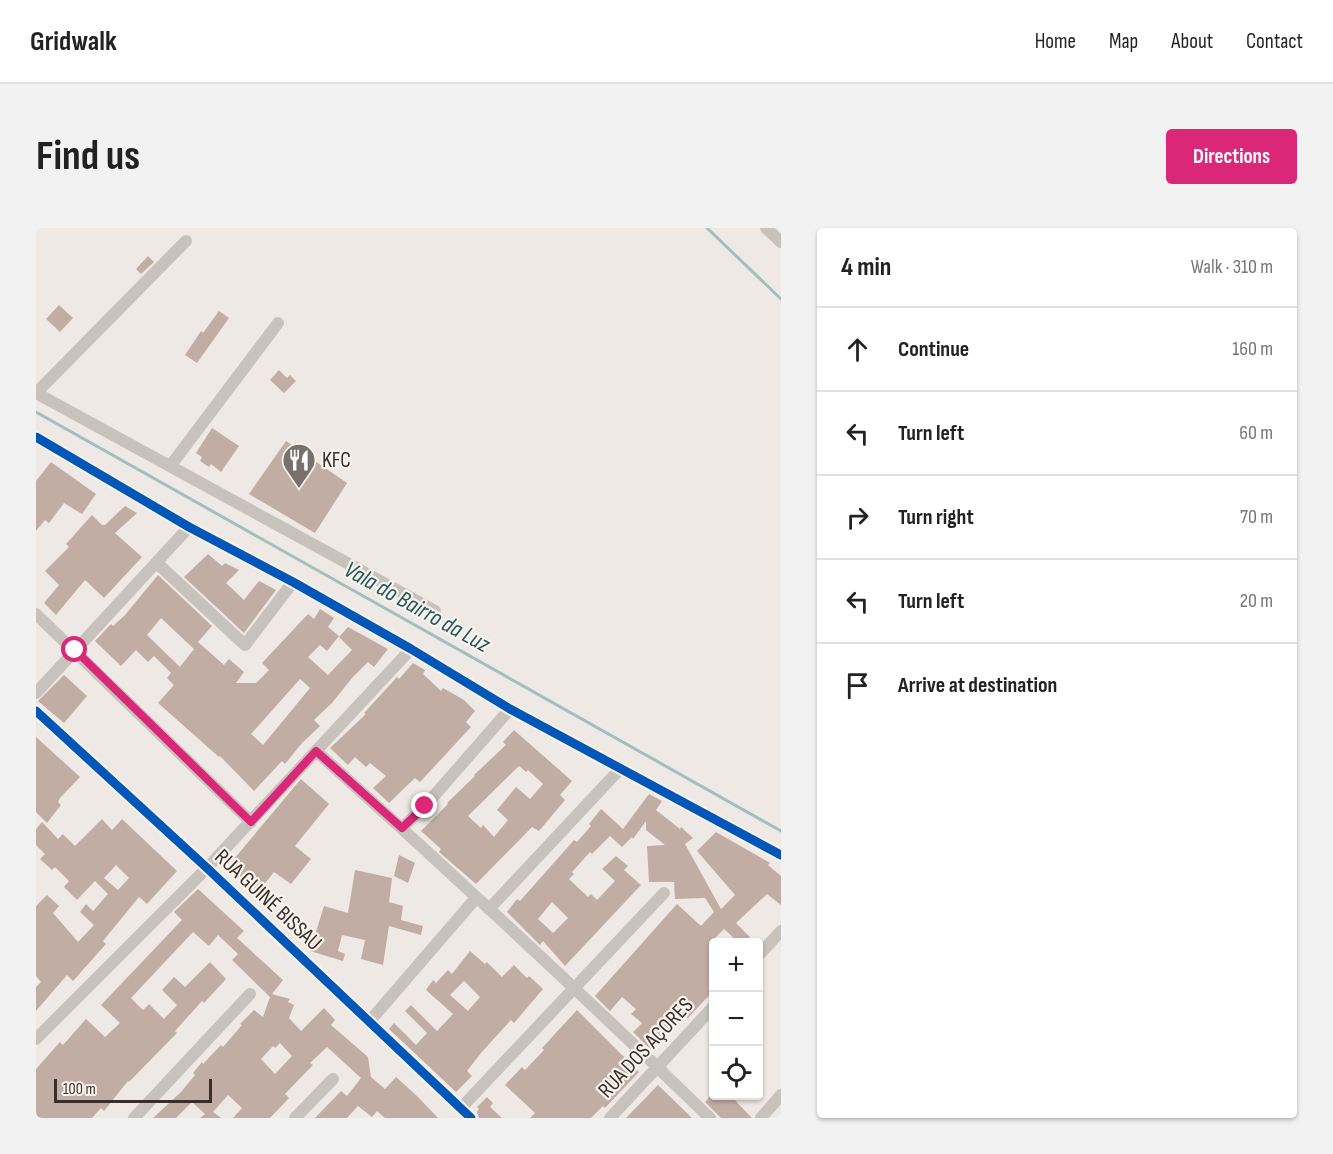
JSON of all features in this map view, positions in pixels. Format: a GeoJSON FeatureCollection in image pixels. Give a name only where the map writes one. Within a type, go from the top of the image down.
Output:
{"type":"FeatureCollection","features":[{"type":"Feature","properties":{"kind":"street"},"geometry":{"type":"LineString","coordinates":[[766,228],[781,242]]}},
{"type":"Feature","properties":{"kind":"street"},"geometry":{"type":"LineString","coordinates":[[186,241],[36,393],[435,611]]}},
{"type":"Feature","properties":{"kind":"street"},"geometry":{"type":"LineString","coordinates":[[171,465],[279,323]]}},
{"type":"Feature","properties":{"kind":"street"},"geometry":{"type":"LineString","coordinates":[[36,437],[189,527],[293,582],[411,649],[510,709],[781,855]]}},
{"type":"Feature","properties":{"kind":"street"},"geometry":{"type":"LineString","coordinates":[[36,693],[189,527]]}},
{"type":"Feature","properties":{"kind":"street"},"geometry":{"type":"LineString","coordinates":[[158,562],[245,645],[293,582]]}},
{"type":"Feature","properties":{"kind":"street"},"geometry":{"type":"LineString","coordinates":[[36,614],[251,822]]}},
{"type":"Feature","properties":{"kind":"street"},"geometry":{"type":"LineString","coordinates":[[36,1039],[207,868],[411,649]]}},
{"type":"Feature","properties":{"kind":"street"},"geometry":{"type":"LineString","coordinates":[[402,828],[425,806],[510,709]]}},
{"type":"Feature","properties":{"kind":"street","name":"RUA GUINÉ BISSAU"},"geometry":{"type":"LineString","coordinates":[[36,711],[207,868],[471,1118]]}},
{"type":"Feature","properties":{"kind":"street"},"geometry":{"type":"LineString","coordinates":[[316,751],[575,989],[710,1118]]}},
{"type":"Feature","properties":{"kind":"street"},"geometry":{"type":"LineString","coordinates":[[489,909],[620,769]]}},
{"type":"Feature","properties":{"kind":"street"},"geometry":{"type":"LineString","coordinates":[[461,1108],[664,893]]}},
{"type":"Feature","properties":{"kind":"street"},"geometry":{"type":"LineString","coordinates":[[369,1022],[476,898]]}},
{"type":"Feature","properties":{"kind":"street"},"geometry":{"type":"LineString","coordinates":[[763,952],[781,932]]}},
{"type":"Feature","properties":{"kind":"street"},"geometry":{"type":"LineString","coordinates":[[134,1118],[250,994]]}},
{"type":"Feature","properties":{"kind":"street","name":"RUA DOS AÇORES"},"geometry":{"type":"LineString","coordinates":[[610,1118],[709,1012]]}},
{"type":"Feature","properties":{"kind":"street"},"geometry":{"type":"LineString","coordinates":[[295,1118],[333,1079]]}},
{"type":"Feature","properties":{"kind":"street"},"geometry":{"type":"LineString","coordinates":[[761,1118],[781,1095]]}},
{"type":"Feature","properties":{"kind":"building"},"geometry":{"type":"Polygon","coordinates":[[[148,256],[154,262],[141,274],[136,269],[148,256]]]}},
{"type":"Feature","properties":{"kind":"building"},"geometry":{"type":"Polygon","coordinates":[[[59,305],[73,318],[60,332],[46,319],[59,305]]]}},
{"type":"Feature","properties":{"kind":"building"},"geometry":{"type":"Polygon","coordinates":[[[219,311],[229,318],[197,363],[185,355],[201,331],[203,333],[219,311]]]}},
{"type":"Feature","properties":{"kind":"building"},"geometry":{"type":"Polygon","coordinates":[[[279,370],[287,378],[290,375],[296,381],[284,393],[270,380],[279,370]]]}},
{"type":"Feature","properties":{"kind":"building"},"geometry":{"type":"Polygon","coordinates":[[[212,428],[239,446],[221,472],[211,464],[209,467],[200,461],[202,457],[196,453],[212,428]]]}},
{"type":"Feature","properties":{"kind":"building","name":"KFC"},"geometry":{"type":"Polygon","coordinates":[[[286,441],[347,483],[315,533],[249,494],[286,441]]]}},
{"type":"Feature","properties":{"kind":"building"},"geometry":{"type":"Polygon","coordinates":[[[51,462],[96,494],[82,514],[64,503],[49,523],[45,520],[36,531],[36,481],[51,462]]]}},
{"type":"Feature","properties":{"kind":"building"},"geometry":{"type":"Polygon","coordinates":[[[125,506],[137,513],[115,533],[142,557],[104,598],[85,580],[56,615],[44,603],[59,585],[45,571],[69,547],[66,544],[92,515],[102,525],[105,525],[125,506]]]}},
{"type":"Feature","properties":{"kind":"building"},"geometry":{"type":"Polygon","coordinates":[[[208,554],[222,566],[225,563],[239,570],[226,583],[244,600],[259,581],[276,590],[244,633],[184,577],[208,554]]]}},
{"type":"Feature","properties":{"kind":"building"},"geometry":{"type":"Polygon","coordinates":[[[158,575],[212,626],[198,642],[224,665],[229,659],[244,672],[236,683],[256,683],[269,670],[262,663],[308,614],[314,619],[320,609],[334,618],[328,627],[339,636],[327,651],[320,645],[308,657],[328,675],[352,650],[339,637],[348,627],[388,649],[374,667],[368,662],[352,678],[332,703],[314,720],[320,726],[285,764],[282,761],[254,791],[220,756],[158,703],[174,685],[167,678],[171,673],[154,656],[148,662],[136,650],[121,666],[95,641],[111,624],[113,626],[158,575]],[[161,618],[147,635],[180,667],[194,649],[161,618]],[[300,679],[251,734],[263,745],[310,688],[300,679]]]}},
{"type":"Feature","properties":{"kind":"building"},"geometry":{"type":"Polygon","coordinates":[[[413,663],[425,670],[423,674],[441,691],[443,688],[464,700],[475,711],[466,722],[471,727],[420,782],[415,778],[389,803],[373,788],[386,776],[370,763],[366,767],[355,757],[348,765],[330,748],[366,714],[364,713],[397,677],[399,679],[413,663]]]}},
{"type":"Feature","properties":{"kind":"building"},"geometry":{"type":"Polygon","coordinates":[[[64,675],[87,696],[64,723],[38,701],[64,675]]]}},
{"type":"Feature","properties":{"kind":"building"},"geometry":{"type":"Polygon","coordinates":[[[514,730],[572,781],[560,795],[565,800],[539,831],[532,827],[476,884],[439,852],[441,849],[421,831],[506,745],[503,742],[514,730]],[[519,766],[468,816],[481,828],[483,825],[494,837],[508,820],[497,810],[516,787],[530,799],[543,784],[528,770],[526,772],[519,766]]]}},
{"type":"Feature","properties":{"kind":"building"},"geometry":{"type":"Polygon","coordinates":[[[36,737],[80,777],[60,798],[58,802],[61,805],[47,823],[36,812],[36,737]]]}},
{"type":"Feature","properties":{"kind":"building"},"geometry":{"type":"Polygon","coordinates":[[[301,779],[329,804],[295,846],[311,859],[291,884],[274,872],[258,892],[228,866],[301,779]]]}},
{"type":"Feature","properties":{"kind":"building"},"geometry":{"type":"Polygon","coordinates":[[[649,794],[662,801],[656,810],[693,838],[685,844],[721,909],[735,895],[697,851],[716,832],[770,863],[768,865],[781,876],[781,905],[767,894],[736,923],[750,937],[734,938],[724,929],[715,938],[709,938],[709,995],[688,1018],[683,1014],[651,1050],[633,1032],[642,1023],[631,1014],[636,1009],[622,997],[610,1011],[595,996],[677,904],[701,926],[714,912],[705,898],[675,899],[674,882],[649,882],[647,846],[665,845],[646,830],[646,821],[633,839],[632,837],[622,847],[610,836],[592,854],[590,852],[572,872],[574,874],[569,879],[588,897],[591,894],[597,900],[615,881],[602,869],[616,856],[628,866],[624,870],[641,885],[565,966],[543,941],[540,945],[507,912],[517,899],[520,901],[574,840],[577,842],[591,826],[589,824],[601,809],[623,829],[649,794]],[[552,902],[538,919],[553,933],[568,918],[552,902]]]}},
{"type":"Feature","properties":{"kind":"building"},"geometry":{"type":"Polygon","coordinates":[[[102,819],[112,830],[122,819],[177,871],[147,904],[139,897],[103,941],[106,944],[73,981],[67,975],[36,1011],[36,987],[41,982],[36,976],[36,906],[47,895],[59,906],[53,913],[78,942],[94,925],[80,912],[86,904],[93,911],[108,894],[95,881],[77,900],[64,887],[69,881],[55,867],[52,870],[40,859],[45,854],[36,845],[36,829],[42,822],[58,839],[63,834],[75,846],[102,819]],[[116,865],[104,878],[118,890],[129,878],[116,865]]]}},
{"type":"Feature","properties":{"kind":"building"},"geometry":{"type":"Polygon","coordinates":[[[399,855],[415,863],[408,883],[394,876],[399,855]]]}},
{"type":"Feature","properties":{"kind":"building"},"geometry":{"type":"Polygon","coordinates":[[[355,870],[392,878],[389,902],[403,906],[401,920],[423,926],[421,935],[389,926],[383,965],[361,959],[365,940],[342,935],[338,951],[345,954],[343,961],[310,951],[324,906],[348,913],[355,870]]]}},
{"type":"Feature","properties":{"kind":"building"},"geometry":{"type":"Polygon","coordinates":[[[198,889],[244,931],[237,938],[283,980],[272,994],[290,999],[288,1002],[294,1005],[289,1018],[301,1031],[324,1008],[335,1020],[331,1025],[368,1057],[371,1077],[385,1089],[396,1077],[438,1118],[385,1118],[377,1111],[372,1117],[358,1106],[347,1118],[315,1118],[341,1091],[347,1096],[361,1078],[327,1047],[310,1063],[313,1065],[285,1094],[289,1098],[270,1118],[233,1118],[242,1108],[228,1095],[213,1112],[221,1118],[200,1118],[205,1114],[192,1102],[176,1118],[153,1118],[181,1092],[202,1062],[203,1064],[221,1045],[223,1047],[254,1010],[263,1017],[270,997],[232,960],[238,954],[218,935],[209,946],[193,932],[131,998],[143,1010],[149,1004],[164,1019],[177,1005],[162,990],[174,977],[185,987],[210,962],[226,979],[204,1003],[202,1001],[175,1031],[177,1033],[128,1081],[104,1111],[101,1108],[92,1118],[36,1118],[36,1069],[60,1042],[63,1045],[86,1019],[105,1037],[120,1023],[101,1005],[182,920],[174,912],[198,889]],[[280,1043],[275,1048],[273,1046],[261,1059],[275,1074],[292,1056],[280,1043]]]}},
{"type":"Feature","properties":{"kind":"building"},"geometry":{"type":"Polygon","coordinates":[[[470,951],[485,964],[487,962],[502,977],[514,965],[543,989],[514,1023],[511,1020],[481,1053],[467,1071],[472,1076],[456,1092],[389,1029],[394,1023],[416,1045],[427,1033],[405,1011],[411,1005],[437,1031],[453,1014],[426,990],[433,980],[436,983],[448,970],[452,974],[470,951]],[[464,981],[450,995],[468,1011],[480,997],[464,981]]]}},
{"type":"Feature","properties":{"kind":"building"},"geometry":{"type":"Polygon","coordinates":[[[577,1010],[639,1072],[605,1108],[603,1106],[591,1118],[530,1118],[535,1113],[505,1085],[522,1067],[525,1070],[577,1010]]]}},
{"type":"Feature","properties":{"kind":"building"},"geometry":{"type":"Polygon","coordinates":[[[658,1085],[692,1118],[626,1118],[658,1085]]]}},
{"type":"Feature","properties":{"kind":"building"},"geometry":{"type":"Polygon","coordinates":[[[487,1097],[493,1103],[490,1107],[502,1118],[479,1118],[477,1107],[487,1097]]]}},
{"type":"Feature","properties":{"kind":"building"},"geometry":{"type":"Polygon","coordinates":[[[709,1097],[709,1100],[735,1100],[752,1118],[721,1118],[705,1102],[709,1097]]]}},
{"type":"Feature","properties":{"kind":"waterway"},"geometry":{"type":"LineString","coordinates":[[707,228],[781,299]]}},
{"type":"Feature","properties":{"kind":"waterway","name":"Vala do Bairro da Luz"},"geometry":{"type":"LineString","coordinates":[[36,412],[781,831]]}},
{"type":"Feature","properties":{"kind":"cycle path"},"geometry":{"type":"LineString","coordinates":[[36,437],[189,527],[293,582],[411,649],[510,709],[781,855]]}},
{"type":"Feature","properties":{"kind":"cycle path"},"geometry":{"type":"LineString","coordinates":[[36,711],[207,868],[471,1118]]}},
{"type":"Feature","properties":{"kind":"place","name":"KFC"},"geometry":{"type":"Point","coordinates":[299,489]}},
{"type":"Feature","properties":{"kind":"route"},"geometry":{"type":"LineString","coordinates":[[75,650],[251,822],[316,751],[402,828],[425,806]]}}]}
